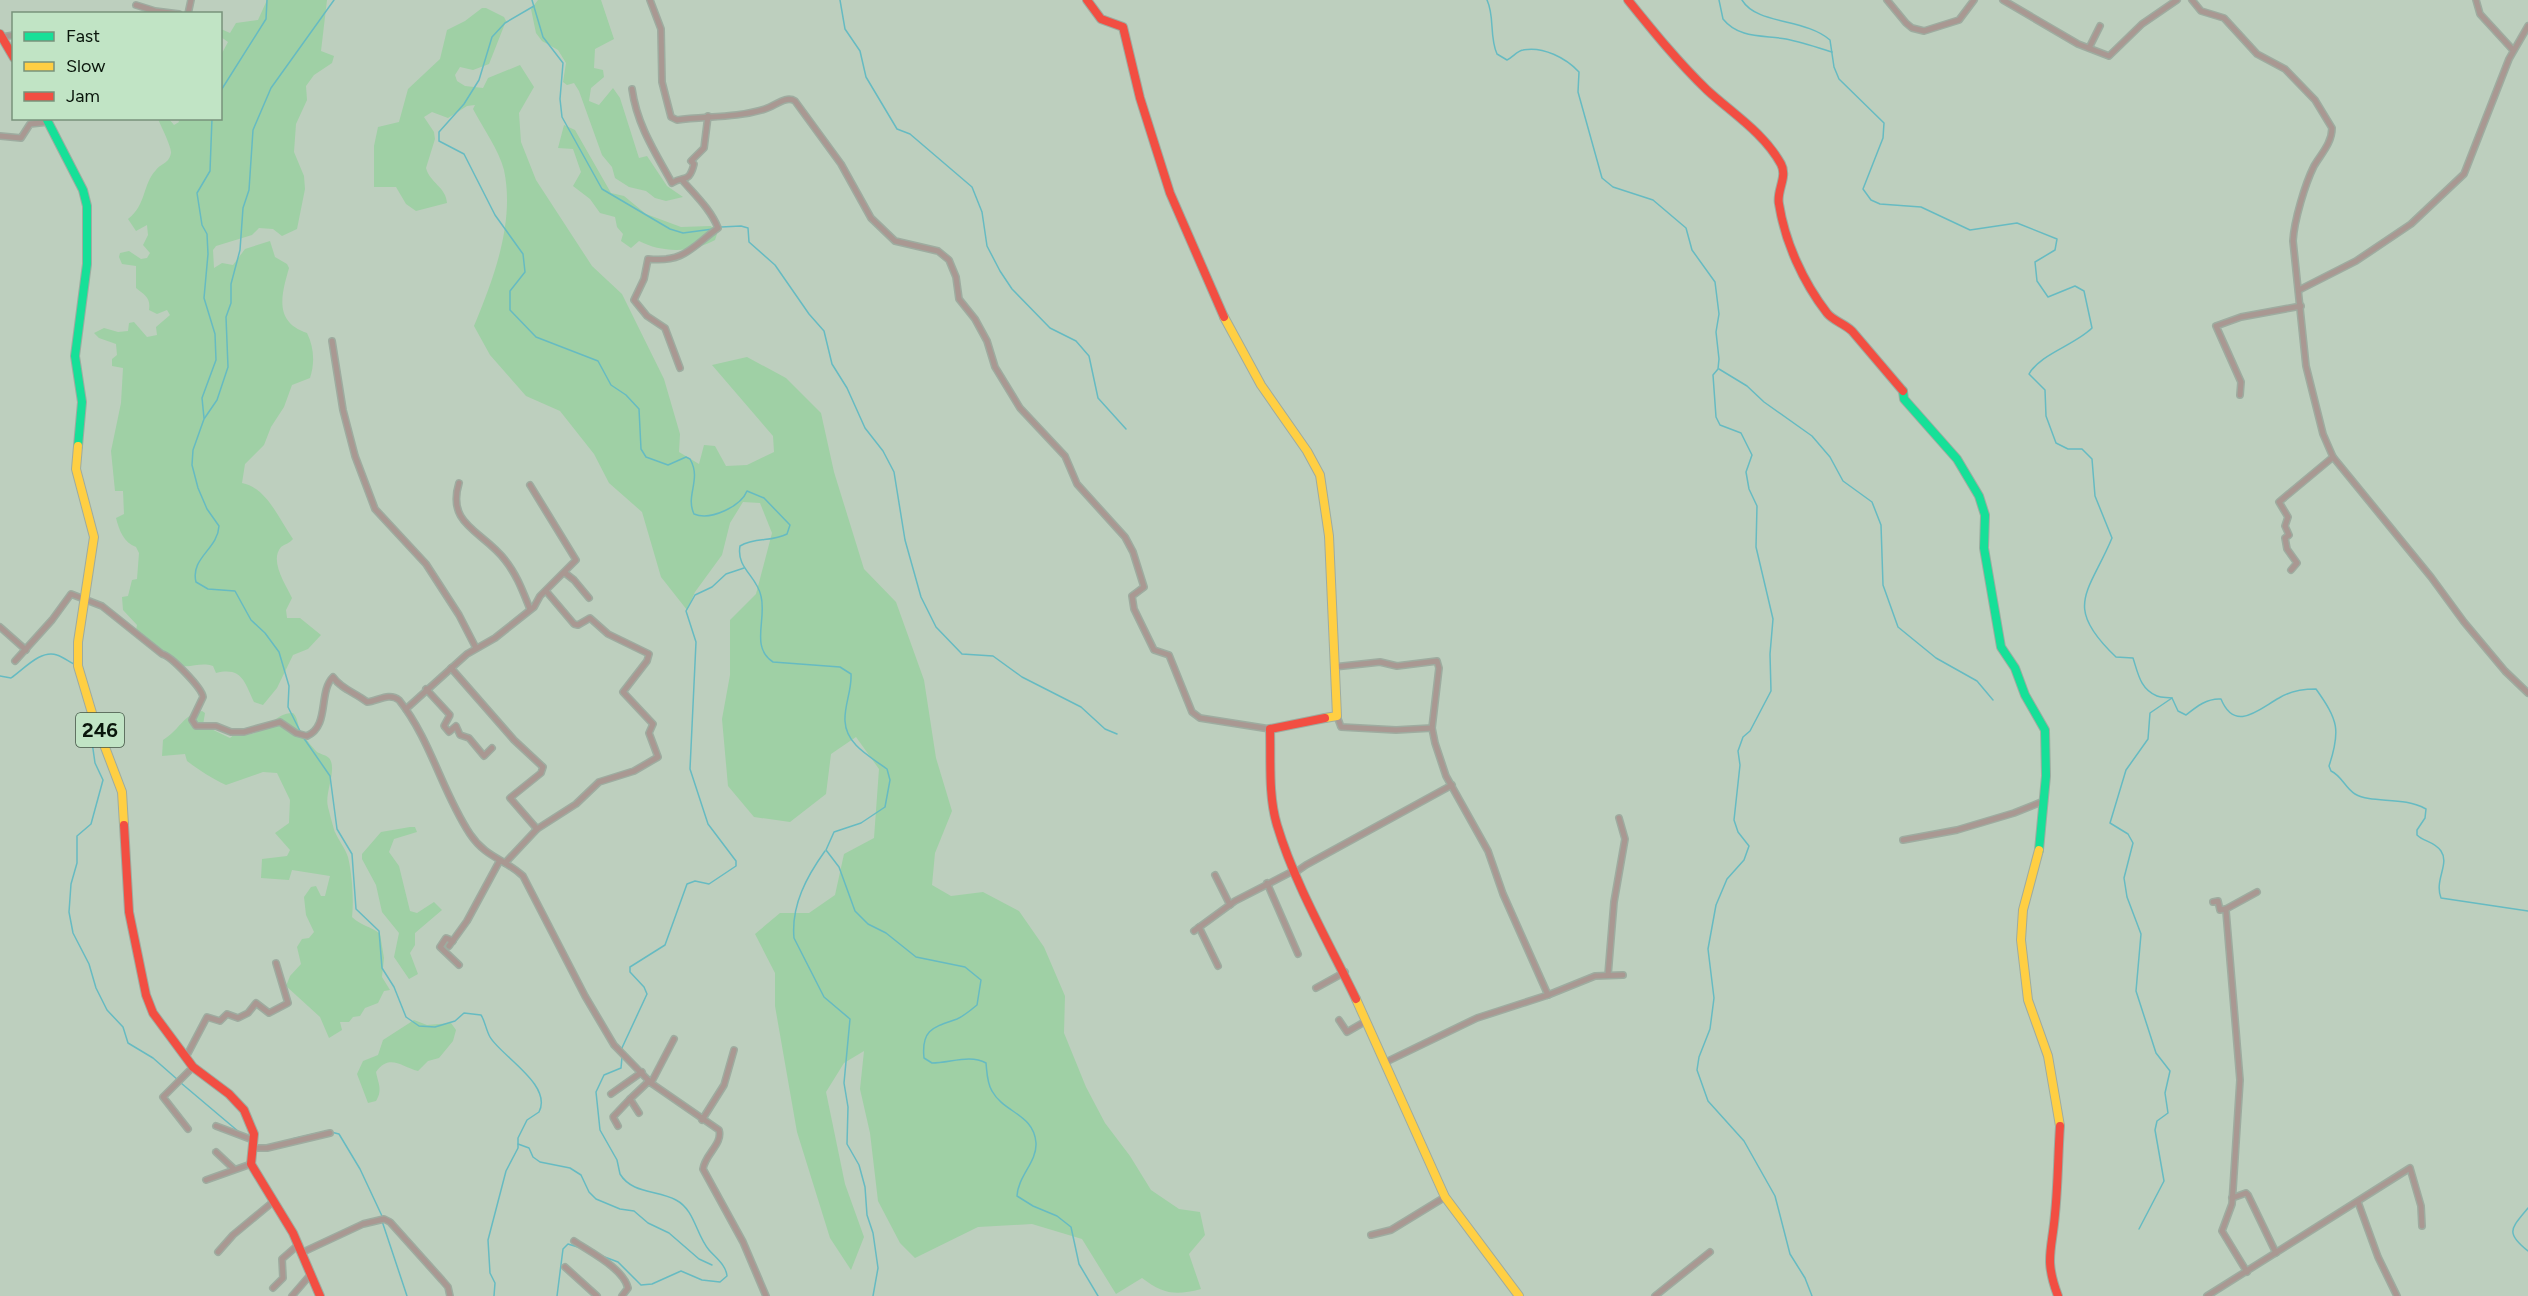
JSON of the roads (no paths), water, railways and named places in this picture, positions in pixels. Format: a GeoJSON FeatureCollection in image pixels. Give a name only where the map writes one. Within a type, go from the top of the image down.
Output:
{"type":"FeatureCollection","features":[{"type":"Feature","properties":{"kind":"street"},"geometry":{"type":"LineString","coordinates":[[650,0],[662,37],[662,82],[671,117],[676,120],[708,116],[735,117],[768,108],[786,99],[793,99],[841,164],[871,218],[895,241],[938,251],[945,256],[956,277],[959,299],[975,319],[987,341],[996,367],[1020,408],[1054,442],[1065,456],[1077,484],[1125,537],[1133,552],[1144,587],[1132,596],[1134,609],[1154,650],[1168,655],[1192,712],[1200,718],[1270,729],[1337,716]]}},
{"type":"Feature","properties":{"kind":"street"},"geometry":{"type":"LineString","coordinates":[[1087,0],[1092,11],[1104,22],[1123,27],[1143,109],[1170,193],[1197,257],[1227,322],[1261,385],[1307,451],[1320,475],[1329,536],[1337,716],[1341,727],[1396,730],[1432,728]]}},
{"type":"Feature","properties":{"kind":"street"},"geometry":{"type":"LineString","coordinates":[[1628,0],[1677,60],[1708,92],[1748,124],[1775,156],[1782,166],[1778,202],[1790,247],[1816,296],[1828,315],[1843,322],[1904,393],[1904,399],[1957,459],[1979,496],[1985,515],[1984,548],[2001,647],[2015,668],[2025,695],[2045,730],[2046,766],[2038,860],[2024,910],[2021,940],[2028,1000],[2048,1056],[2060,1117],[2055,1216],[2048,1257],[2049,1273],[2058,1296]]}},
{"type":"Feature","properties":{"kind":"street"},"geometry":{"type":"LineString","coordinates":[[1887,0],[1906,23],[1912,28],[1924,31],[1959,20],[1974,0]]}},
{"type":"Feature","properties":{"kind":"street"},"geometry":{"type":"LineString","coordinates":[[2003,0],[2089,48],[2109,56],[2142,24],[2177,0]]}},
{"type":"Feature","properties":{"kind":"street"},"geometry":{"type":"LineString","coordinates":[[2192,0],[2201,11],[2224,18],[2257,54],[2285,69],[2315,100],[2329,121],[2332,133],[2330,140],[2311,174],[2294,232],[2306,366],[2323,434],[2333,457],[2431,577],[2464,622],[2505,671],[2528,693]]}},
{"type":"Feature","properties":{"kind":"street"},"geometry":{"type":"LineString","coordinates":[[2476,0],[2480,14],[2513,50]]}},
{"type":"Feature","properties":{"kind":"street"},"geometry":{"type":"LineString","coordinates":[[136,5],[162,12]]}},
{"type":"Feature","properties":{"kind":"street"},"geometry":{"type":"LineString","coordinates":[[2089,48],[2100,26]]}},
{"type":"Feature","properties":{"kind":"street"},"geometry":{"type":"LineString","coordinates":[[2299,290],[2356,261],[2411,224],[2464,174],[2513,50],[2528,26]]}},
{"type":"Feature","properties":{"kind":"street"},"geometry":{"type":"LineString","coordinates":[[1,35],[12,54]]}},
{"type":"Feature","properties":{"kind":"street"},"geometry":{"type":"LineString","coordinates":[[632,89],[639,124],[656,159],[672,183],[683,181],[692,174],[694,164],[691,161],[704,148],[708,116]]}},
{"type":"Feature","properties":{"kind":"street"},"geometry":{"type":"LineString","coordinates":[[0,136],[21,138],[29,125],[47,120]]}},
{"type":"Feature","properties":{"kind":"street","name":"246"},"geometry":{"type":"LineString","coordinates":[[47,120],[83,190],[87,206],[87,264],[75,356],[82,402],[76,472],[94,534],[78,642],[78,666],[92,713],[122,792],[129,912],[146,995],[153,1013],[193,1067],[229,1094],[244,1110],[251,1124],[253,1144],[251,1164]]}},
{"type":"Feature","properties":{"kind":"street"},"geometry":{"type":"LineString","coordinates":[[680,368],[665,328],[647,315],[633,300],[644,279],[648,259],[657,260],[689,253],[718,228],[707,208],[701,204],[683,181]]}},
{"type":"Feature","properties":{"kind":"street"},"geometry":{"type":"LineString","coordinates":[[2240,395],[2241,382],[2216,326],[2241,317],[2301,306]]}},
{"type":"Feature","properties":{"kind":"street"},"geometry":{"type":"LineString","coordinates":[[332,341],[346,422],[355,456],[375,509],[426,564],[459,615],[476,648]]}},
{"type":"Feature","properties":{"kind":"street"},"geometry":{"type":"LineString","coordinates":[[2291,570],[2297,563],[2287,549],[2285,538],[2289,535],[2285,526],[2288,518],[2279,502],[2333,457]]}},
{"type":"Feature","properties":{"kind":"street"},"geometry":{"type":"LineString","coordinates":[[459,483],[455,494],[458,513],[506,561],[530,609]]}},
{"type":"Feature","properties":{"kind":"street"},"geometry":{"type":"LineString","coordinates":[[406,709],[451,668],[476,648],[495,638],[530,609],[575,562],[576,556],[530,485]]}},
{"type":"Feature","properties":{"kind":"street"},"geometry":{"type":"LineString","coordinates":[[565,573],[589,598]]}},
{"type":"Feature","properties":{"kind":"street"},"geometry":{"type":"LineString","coordinates":[[459,965],[440,947],[446,938],[451,943],[502,863],[537,829],[576,804],[604,780],[609,781],[634,771],[658,757],[649,733],[653,724],[623,692],[647,661],[649,654],[608,634],[590,618],[578,625],[574,624],[546,591]]}},
{"type":"Feature","properties":{"kind":"street"},"geometry":{"type":"LineString","coordinates":[[15,661],[52,620],[70,594],[102,606],[156,649],[170,656],[201,689],[203,697],[192,720],[196,726],[216,726],[231,732],[244,732],[280,722],[296,733],[307,736],[319,725],[328,684],[333,677],[339,685],[358,693],[367,702],[394,697],[406,709],[470,834],[502,863],[523,876],[607,1033],[650,1082],[720,1133],[719,1141],[704,1162],[705,1175],[743,1242],[766,1296]]}},
{"type":"Feature","properties":{"kind":"street"},"geometry":{"type":"LineString","coordinates":[[0,627],[26,650]]}},
{"type":"Feature","properties":{"kind":"street"},"geometry":{"type":"LineString","coordinates":[[1335,667],[1380,662],[1397,666],[1437,661],[1439,668],[1432,728],[1444,769],[1488,851],[1503,894],[1548,995]]}},
{"type":"Feature","properties":{"kind":"street"},"geometry":{"type":"LineString","coordinates":[[451,668],[514,740],[543,766],[541,773],[510,798],[537,829]]}},
{"type":"Feature","properties":{"kind":"street"},"geometry":{"type":"LineString","coordinates":[[426,689],[450,715],[444,726],[449,732],[456,726],[460,735],[469,738],[484,756],[492,748]]}},
{"type":"Feature","properties":{"kind":"street"},"geometry":{"type":"LineString","coordinates":[[1270,729],[1273,801],[1277,824],[1296,871],[1386,1062],[1444,1197],[1520,1296]]}},
{"type":"Feature","properties":{"kind":"street"},"geometry":{"type":"LineString","coordinates":[[1218,966],[1196,929],[1266,883],[1296,871],[1452,785]]}},
{"type":"Feature","properties":{"kind":"street"},"geometry":{"type":"LineString","coordinates":[[1903,840],[1957,830],[2014,813],[2044,801]]}},
{"type":"Feature","properties":{"kind":"street"},"geometry":{"type":"LineString","coordinates":[[1608,975],[1614,902],[1625,839],[1619,818]]}},
{"type":"Feature","properties":{"kind":"street"},"geometry":{"type":"LineString","coordinates":[[1215,875],[1230,905]]}},
{"type":"Feature","properties":{"kind":"street"},"geometry":{"type":"LineString","coordinates":[[1266,883],[1298,954]]}},
{"type":"Feature","properties":{"kind":"street"},"geometry":{"type":"LineString","coordinates":[[2213,902],[2218,901],[2220,910],[2226,909],[2258,892]]}},
{"type":"Feature","properties":{"kind":"street"},"geometry":{"type":"LineString","coordinates":[[2226,909],[2232,1009],[2240,1061],[2232,1198],[2222,1234],[2247,1272]]}},
{"type":"Feature","properties":{"kind":"street"},"geometry":{"type":"LineString","coordinates":[[186,1057],[207,1017],[220,1021],[226,1014],[238,1018],[248,1013],[256,1003],[269,1013],[288,1003],[276,963]]}},
{"type":"Feature","properties":{"kind":"street"},"geometry":{"type":"LineString","coordinates":[[1316,988],[1345,972]]}},
{"type":"Feature","properties":{"kind":"street"},"geometry":{"type":"LineString","coordinates":[[1386,1062],[1477,1018],[1548,995],[1595,976],[1623,975]]}},
{"type":"Feature","properties":{"kind":"street"},"geometry":{"type":"LineString","coordinates":[[1339,1020],[1347,1032],[1366,1021]]}},
{"type":"Feature","properties":{"kind":"street"},"geometry":{"type":"LineString","coordinates":[[618,1126],[613,1117],[650,1082],[674,1039]]}},
{"type":"Feature","properties":{"kind":"street"},"geometry":{"type":"LineString","coordinates":[[702,1120],[724,1085],[734,1050]]}},
{"type":"Feature","properties":{"kind":"street"},"geometry":{"type":"LineString","coordinates":[[188,1128],[163,1097],[193,1067]]}},
{"type":"Feature","properties":{"kind":"street"},"geometry":{"type":"LineString","coordinates":[[611,1094],[642,1072]]}},
{"type":"Feature","properties":{"kind":"street"},"geometry":{"type":"LineString","coordinates":[[630,1100],[639,1113]]}},
{"type":"Feature","properties":{"kind":"street"},"geometry":{"type":"LineString","coordinates":[[216,1126],[253,1144],[269,1148],[330,1132]]}},
{"type":"Feature","properties":{"kind":"street"},"geometry":{"type":"LineString","coordinates":[[216,1152],[233,1168]]}},
{"type":"Feature","properties":{"kind":"street"},"geometry":{"type":"LineString","coordinates":[[206,1180],[233,1168],[251,1164],[274,1201],[320,1296]]}},
{"type":"Feature","properties":{"kind":"street"},"geometry":{"type":"LineString","coordinates":[[2207,1296],[2410,1168],[2419,1197],[2422,1226]]}},
{"type":"Feature","properties":{"kind":"street"},"geometry":{"type":"LineString","coordinates":[[2232,1198],[2246,1193],[2248,1195],[2276,1253]]}},
{"type":"Feature","properties":{"kind":"street"},"geometry":{"type":"LineString","coordinates":[[1371,1235],[1391,1230],[1444,1197]]}},
{"type":"Feature","properties":{"kind":"street"},"geometry":{"type":"LineString","coordinates":[[218,1252],[233,1235],[274,1201]]}},
{"type":"Feature","properties":{"kind":"street"},"geometry":{"type":"LineString","coordinates":[[2358,1202],[2378,1257],[2397,1296]]}},
{"type":"Feature","properties":{"kind":"street"},"geometry":{"type":"LineString","coordinates":[[273,1288],[283,1278],[282,1259],[299,1249],[363,1224],[384,1219],[442,1280],[448,1287],[450,1296]]}},
{"type":"Feature","properties":{"kind":"street"},"geometry":{"type":"LineString","coordinates":[[574,1240],[610,1266],[626,1282],[627,1288],[622,1296]]}},
{"type":"Feature","properties":{"kind":"street"},"geometry":{"type":"LineString","coordinates":[[1655,1296],[1710,1252]]}},
{"type":"Feature","properties":{"kind":"street"},"geometry":{"type":"LineString","coordinates":[[565,1267],[597,1296]]}},
{"type":"Feature","properties":{"kind":"street"},"geometry":{"type":"LineString","coordinates":[[292,1296],[311,1274]]}},
{"type":"Feature","properties":{"kind":"waterway"},"geometry":{"type":"LineString","coordinates":[[222,89],[266,19],[267,0]]}},
{"type":"Feature","properties":{"kind":"waterway"},"geometry":{"type":"LineString","coordinates":[[301,733],[288,707],[289,686],[279,652],[265,633],[251,620],[235,591],[208,589],[196,582],[197,566],[214,541],[219,526],[207,509],[192,465],[193,450],[204,419],[217,400],[228,367],[226,317],[231,303],[231,284],[240,250],[243,208],[249,190],[253,130],[271,88],[334,0]]}},
{"type":"Feature","properties":{"kind":"waterway"},"geometry":{"type":"LineString","coordinates":[[532,0],[543,37],[563,63],[560,99],[562,117],[602,189],[670,229],[683,233],[713,229]]}},
{"type":"Feature","properties":{"kind":"waterway"},"geometry":{"type":"LineString","coordinates":[[840,0],[845,29],[860,51],[866,77],[897,129],[910,134],[972,187],[982,212],[987,246],[1000,271],[1012,289],[1050,328],[1076,341],[1089,356],[1098,398],[1126,429]]}},
{"type":"Feature","properties":{"kind":"waterway"},"geometry":{"type":"LineString","coordinates":[[1487,0],[1497,54],[1507,60],[1521,51],[1538,50],[1554,54],[1579,72],[1578,92],[1602,178],[1613,187],[1653,200],[1686,228],[1692,250],[1715,282],[1719,314],[1716,332],[1719,359],[1718,369],[1713,375],[1716,417],[1720,425],[1741,433],[1752,455],[1746,472],[1749,489],[1757,506],[1756,547],[1773,619],[1770,654],[1771,691],[1750,731],[1743,737],[1738,751],[1740,765],[1734,820],[1738,832],[1749,846],[1744,860],[1727,879],[1716,905],[1708,949],[1714,998],[1710,1029],[1699,1057],[1697,1070],[1708,1101],[1744,1141],[1775,1196],[1790,1254],[1805,1278],[1812,1296]]}},
{"type":"Feature","properties":{"kind":"waterway"},"geometry":{"type":"LineString","coordinates":[[1719,0],[1723,19],[1736,30],[1752,35],[1792,40],[1832,52]]}},
{"type":"Feature","properties":{"kind":"waterway"},"geometry":{"type":"LineString","coordinates":[[1742,0],[1759,14],[1808,28],[1830,40],[1834,67],[1839,79],[1884,123],[1883,138],[1863,189],[1871,200],[1880,204],[1921,207],[1970,230],[2017,223],[2057,239],[2055,250],[2035,262],[2037,281],[2048,297],[2075,286],[2084,291],[2092,328],[2077,340],[2049,355],[2029,374],[2045,390],[2046,416],[2056,443],[2068,449],[2082,449],[2092,459],[2095,496],[2112,538],[2085,599],[2085,611],[2089,625],[2099,640],[2116,657],[2133,658],[2143,685],[2157,696],[2172,698],[2178,711],[2186,715],[2206,702],[2221,699],[2233,715],[2240,717],[2256,712],[2288,694],[2316,689],[2329,709],[2335,726],[2335,743],[2329,766],[2331,771],[2355,794],[2362,797],[2408,803],[2426,809],[2425,818],[2417,830],[2417,835],[2435,845],[2443,856],[2439,885],[2441,898],[2528,911]]}},
{"type":"Feature","properties":{"kind":"waterway"},"geometry":{"type":"LineString","coordinates":[[534,6],[505,23],[492,37],[479,80],[464,104],[439,132],[439,141],[464,154],[495,215],[523,254],[525,272],[510,291],[510,310],[536,337],[598,361],[611,385],[626,395],[639,409],[641,449],[646,457],[668,465],[686,457],[690,459],[694,474],[691,500],[694,514],[701,516],[725,511],[739,502],[747,491],[764,498],[790,525],[787,534],[752,541],[740,546],[741,560],[761,596],[762,649],[773,662],[840,667],[851,674],[845,715],[846,729],[860,750],[887,769],[890,780],[885,807],[861,823],[834,832],[826,850],[839,867],[855,911],[868,924],[886,933],[916,957],[965,967],[981,980],[977,1005],[960,1018],[942,1024],[931,1031],[925,1041],[924,1058],[932,1063],[967,1059],[986,1063],[988,1081],[992,1091],[997,1098],[1024,1120],[1034,1133],[1036,1150],[1017,1196],[1057,1216],[1071,1227],[1079,1264],[1098,1296]]}},
{"type":"Feature","properties":{"kind":"waterway"},"geometry":{"type":"LineString","coordinates":[[204,418],[202,398],[216,360],[215,334],[204,298],[208,254],[207,234],[202,225],[197,193],[210,171],[212,120]]}},
{"type":"Feature","properties":{"kind":"waterway"},"geometry":{"type":"LineString","coordinates":[[721,227],[748,228],[749,242],[775,265],[809,314],[824,331],[832,364],[847,388],[865,428],[883,451],[894,472],[905,540],[921,597],[936,627],[962,654],[993,656],[1022,677],[1081,707],[1105,729],[1117,734]]}},
{"type":"Feature","properties":{"kind":"waterway"},"geometry":{"type":"LineString","coordinates":[[1719,369],[1747,386],[1764,402],[1812,436],[1830,457],[1843,481],[1872,502],[1881,525],[1883,585],[1898,627],[1936,658],[1977,681],[1993,700]]}},
{"type":"Feature","properties":{"kind":"waterway"},"geometry":{"type":"LineString","coordinates":[[621,1050],[647,994],[644,987],[630,972],[630,967],[665,945],[687,884],[695,881],[709,884],[736,866],[736,861],[708,824],[690,769],[696,642],[686,611],[695,595],[712,587],[726,574],[744,568]]}},
{"type":"Feature","properties":{"kind":"waterway"},"geometry":{"type":"LineString","coordinates":[[0,676],[11,678],[39,657],[51,654],[74,664]]}},
{"type":"Feature","properties":{"kind":"waterway"},"geometry":{"type":"LineString","coordinates":[[2139,1229],[2164,1181],[2155,1130],[2157,1121],[2168,1113],[2165,1093],[2170,1071],[2156,1053],[2136,991],[2141,934],[2127,897],[2124,878],[2133,843],[2128,834],[2110,823],[2126,770],[2148,739],[2150,713],[2172,698]]}},
{"type":"Feature","properties":{"kind":"waterway"},"geometry":{"type":"LineString","coordinates":[[89,723],[83,727],[86,742],[92,742],[95,763],[103,780],[91,824],[77,836],[77,863],[71,884],[69,912],[73,933],[89,964],[96,988],[107,1010],[123,1027],[128,1043],[153,1058],[178,1080]]}},
{"type":"Feature","properties":{"kind":"waterway"},"geometry":{"type":"LineString","coordinates":[[303,737],[330,776],[337,829],[352,854],[356,909],[379,931],[382,968],[394,987],[406,1017],[419,1026],[435,1027],[455,1021],[464,1013],[481,1015],[496,1045],[533,1081],[539,1092],[541,1102],[539,1112],[527,1120],[518,1138],[518,1148],[506,1171],[488,1240],[490,1273],[495,1283],[494,1296]]}},
{"type":"Feature","properties":{"kind":"waterway"},"geometry":{"type":"LineString","coordinates":[[825,851],[812,870],[798,903],[794,938],[824,997],[850,1019],[844,1083],[848,1107],[847,1144],[859,1165],[865,1187],[867,1215],[873,1233],[878,1268],[873,1296]]}},
{"type":"Feature","properties":{"kind":"waterway"},"geometry":{"type":"LineString","coordinates":[[602,1256],[618,1262],[641,1285],[652,1284],[681,1271],[702,1280],[720,1282],[727,1276],[723,1265],[709,1250],[682,1204],[669,1197],[631,1185],[620,1174],[617,1160],[600,1130],[596,1092],[604,1075],[621,1068],[622,1057]]}},
{"type":"Feature","properties":{"kind":"waterway"},"geometry":{"type":"LineString","coordinates":[[181,1083],[239,1132]]}},
{"type":"Feature","properties":{"kind":"waterway"},"geometry":{"type":"LineString","coordinates":[[292,1139],[327,1131],[339,1134],[360,1169],[382,1216]]}},
{"type":"Feature","properties":{"kind":"waterway"},"geometry":{"type":"LineString","coordinates":[[518,1144],[529,1148],[533,1157],[540,1162],[570,1168],[581,1175],[589,1192],[596,1199],[620,1209],[634,1211],[648,1223],[669,1233],[699,1259],[712,1265]]}},
{"type":"Feature","properties":{"kind":"waterway"},"geometry":{"type":"LineString","coordinates":[[2528,1208],[2513,1230],[2520,1245],[2528,1251]]}},
{"type":"Feature","properties":{"kind":"waterway"},"geometry":{"type":"LineString","coordinates":[[382,1221],[407,1296]]}},
{"type":"Feature","properties":{"kind":"waterway"},"geometry":{"type":"LineString","coordinates":[[557,1296],[563,1249],[568,1244],[581,1248]]}}]}
